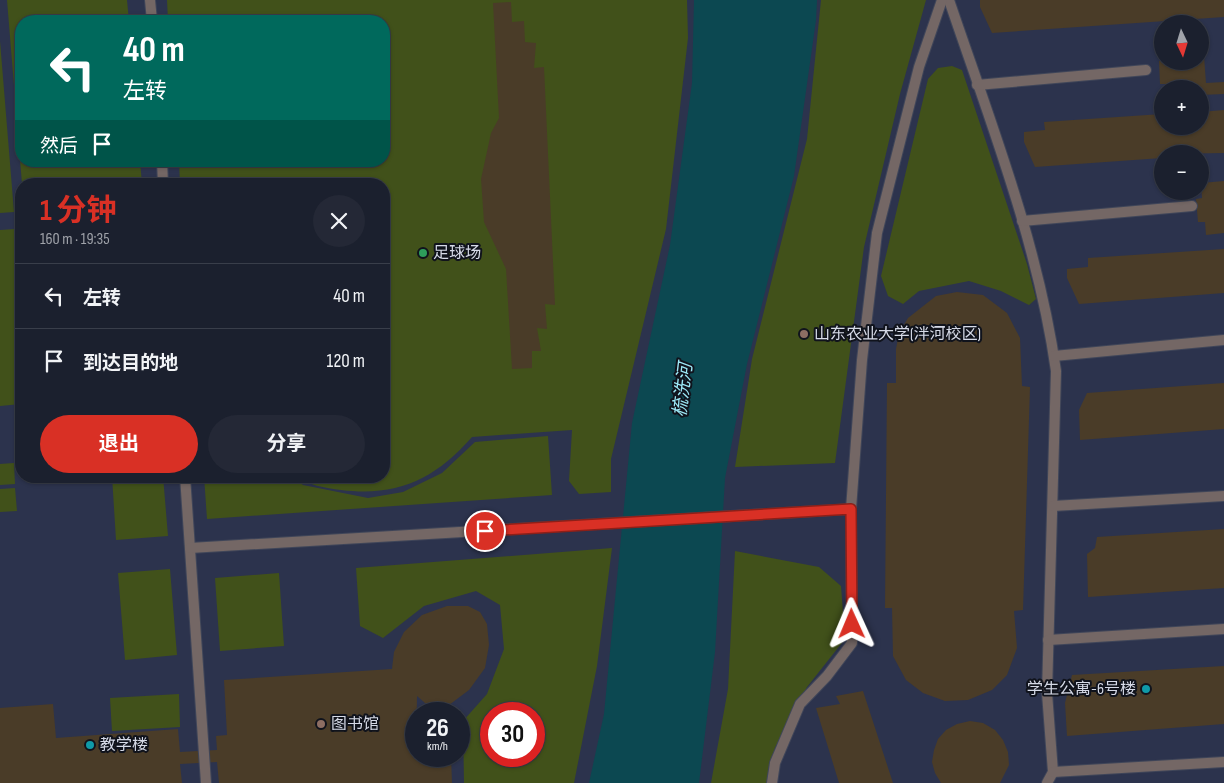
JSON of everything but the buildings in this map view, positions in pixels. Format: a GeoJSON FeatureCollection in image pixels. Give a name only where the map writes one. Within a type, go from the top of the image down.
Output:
{"type":"FeatureCollection","features":[{"type":"Feature","properties":{"kind":"street"},"geometry":{"type":"LineString","coordinates":[[150,0],[151,15]]}},
{"type":"Feature","properties":{"kind":"street"},"geometry":{"type":"LineString","coordinates":[[772,783],[775,764],[800,704],[827,676],[852,643],[851,509],[862,360],[877,233],[919,67],[942,0]]}},
{"type":"Feature","properties":{"kind":"street"},"geometry":{"type":"LineString","coordinates":[[948,0],[1022,221],[1051,330],[1056,371],[1047,693],[1053,772],[1047,783]]}},
{"type":"Feature","properties":{"kind":"street"},"geometry":{"type":"LineString","coordinates":[[977,85],[1146,70]]}},
{"type":"Feature","properties":{"kind":"street"},"geometry":{"type":"LineString","coordinates":[[1022,221],[1192,206]]}},
{"type":"Feature","properties":{"kind":"street"},"geometry":{"type":"LineString","coordinates":[[1054,356],[1224,340]]}},
{"type":"Feature","properties":{"kind":"street"},"geometry":{"type":"LineString","coordinates":[[185,483],[206,783]]}},
{"type":"Feature","properties":{"kind":"street"},"geometry":{"type":"LineString","coordinates":[[1052,506],[1224,496]]}},
{"type":"Feature","properties":{"kind":"street"},"geometry":{"type":"LineString","coordinates":[[190,548],[851,509]]}},
{"type":"Feature","properties":{"kind":"street"},"geometry":{"type":"LineString","coordinates":[[1048,640],[1224,629]]}},
{"type":"Feature","properties":{"kind":"street"},"geometry":{"type":"LineString","coordinates":[[1053,772],[1224,762]]}},
{"type":"Feature","properties":{"kind":"shaded area","name":"山东农业大学(泮河校区)"},"geometry":{"type":"Polygon","coordinates":[[[0,0],[1224,0],[1224,783],[0,783],[0,0]]]}},
{"type":"Feature","properties":{"kind":"green space"},"geometry":{"type":"Polygon","coordinates":[[[7,0],[127,0],[128,15],[15,15],[15,98],[7,0]]]}},
{"type":"Feature","properties":{"kind":"green space"},"geometry":{"type":"Polygon","coordinates":[[[167,0],[687,0],[688,38],[666,229],[611,459],[611,492],[579,494],[569,481],[572,430],[472,437],[458,452],[429,474],[414,482],[380,491],[341,490],[309,483],[390,483],[390,178],[180,178],[179,167],[390,167],[390,15],[168,15],[167,0]]]}},
{"type":"Feature","properties":{"kind":"green space"},"geometry":{"type":"Polygon","coordinates":[[[821,0],[926,0],[900,94],[864,247],[835,463],[735,467],[752,359],[807,139],[821,0]]]}},
{"type":"Feature","properties":{"kind":"green space"},"geometry":{"type":"Polygon","coordinates":[[[0,41],[14,212],[0,213],[0,41]]]}},
{"type":"Feature","properties":{"kind":"green space"},"geometry":{"type":"Polygon","coordinates":[[[952,66],[962,70],[1027,264],[1036,299],[1029,305],[1001,291],[969,281],[919,291],[903,304],[888,296],[881,276],[928,79],[938,68],[952,66]]]}},
{"type":"Feature","properties":{"kind":"green space"},"geometry":{"type":"Polygon","coordinates":[[[21,167],[141,167],[141,178],[22,178],[21,167]]]}},
{"type":"Feature","properties":{"kind":"green space"},"geometry":{"type":"Polygon","coordinates":[[[15,229],[15,405],[0,406],[0,230],[15,229]]]}},
{"type":"Feature","properties":{"kind":"green space"},"geometry":{"type":"Polygon","coordinates":[[[548,436],[552,495],[207,519],[204,483],[300,483],[368,498],[403,492],[442,473],[475,442],[548,436]]]}},
{"type":"Feature","properties":{"kind":"green space"},"geometry":{"type":"Polygon","coordinates":[[[14,463],[15,484],[0,485],[0,464],[14,463]]]}},
{"type":"Feature","properties":{"kind":"green space"},"geometry":{"type":"Polygon","coordinates":[[[112,483],[164,483],[168,536],[116,540],[112,483]]]}},
{"type":"Feature","properties":{"kind":"green space"},"geometry":{"type":"Polygon","coordinates":[[[15,488],[17,511],[0,512],[0,489],[15,488]]]}},
{"type":"Feature","properties":{"kind":"green space"},"geometry":{"type":"Polygon","coordinates":[[[612,548],[597,666],[574,783],[464,783],[464,767],[470,767],[470,713],[487,694],[504,649],[500,605],[476,591],[424,606],[383,638],[360,626],[356,568],[612,548]]]}},
{"type":"Feature","properties":{"kind":"green space"},"geometry":{"type":"Polygon","coordinates":[[[735,551],[819,567],[841,586],[845,639],[807,687],[775,748],[767,783],[711,783],[728,689],[735,551]]]}},
{"type":"Feature","properties":{"kind":"green space"},"geometry":{"type":"Polygon","coordinates":[[[170,569],[177,655],[125,660],[118,573],[170,569]]]}},
{"type":"Feature","properties":{"kind":"green space"},"geometry":{"type":"Polygon","coordinates":[[[279,573],[284,646],[220,651],[215,578],[279,573]]]}},
{"type":"Feature","properties":{"kind":"green space"},"geometry":{"type":"Polygon","coordinates":[[[179,694],[180,727],[112,731],[110,698],[179,694]]]}},
{"type":"Feature","properties":{"kind":"water","name":"梳洗河"},"geometry":{"type":"Polygon","coordinates":[[[694,0],[817,0],[816,20],[794,176],[747,364],[725,478],[715,652],[699,783],[589,783],[604,714],[632,423],[670,245],[692,83],[694,0]]]}},
{"type":"Feature","properties":{"kind":"place","name":"足球场"},"geometry":{"type":"Point","coordinates":[423,253]}},
{"type":"Feature","properties":{"kind":"place","name":"山东农业大学(泮河校区)"},"geometry":{"type":"Point","coordinates":[804,334]}},
{"type":"Feature","properties":{"kind":"place","name":"学生公寓-6号楼"},"geometry":{"type":"Point","coordinates":[1146,689]}},
{"type":"Feature","properties":{"kind":"place","name":"图书馆"},"geometry":{"type":"Point","coordinates":[321,724]}},
{"type":"Feature","properties":{"kind":"place","name":"教学楼"},"geometry":{"type":"Point","coordinates":[90,745]}},
{"type":"Feature","properties":{"kind":"route"},"geometry":{"type":"LineString","coordinates":[[485,531],[851,509],[852,624]]}}]}
